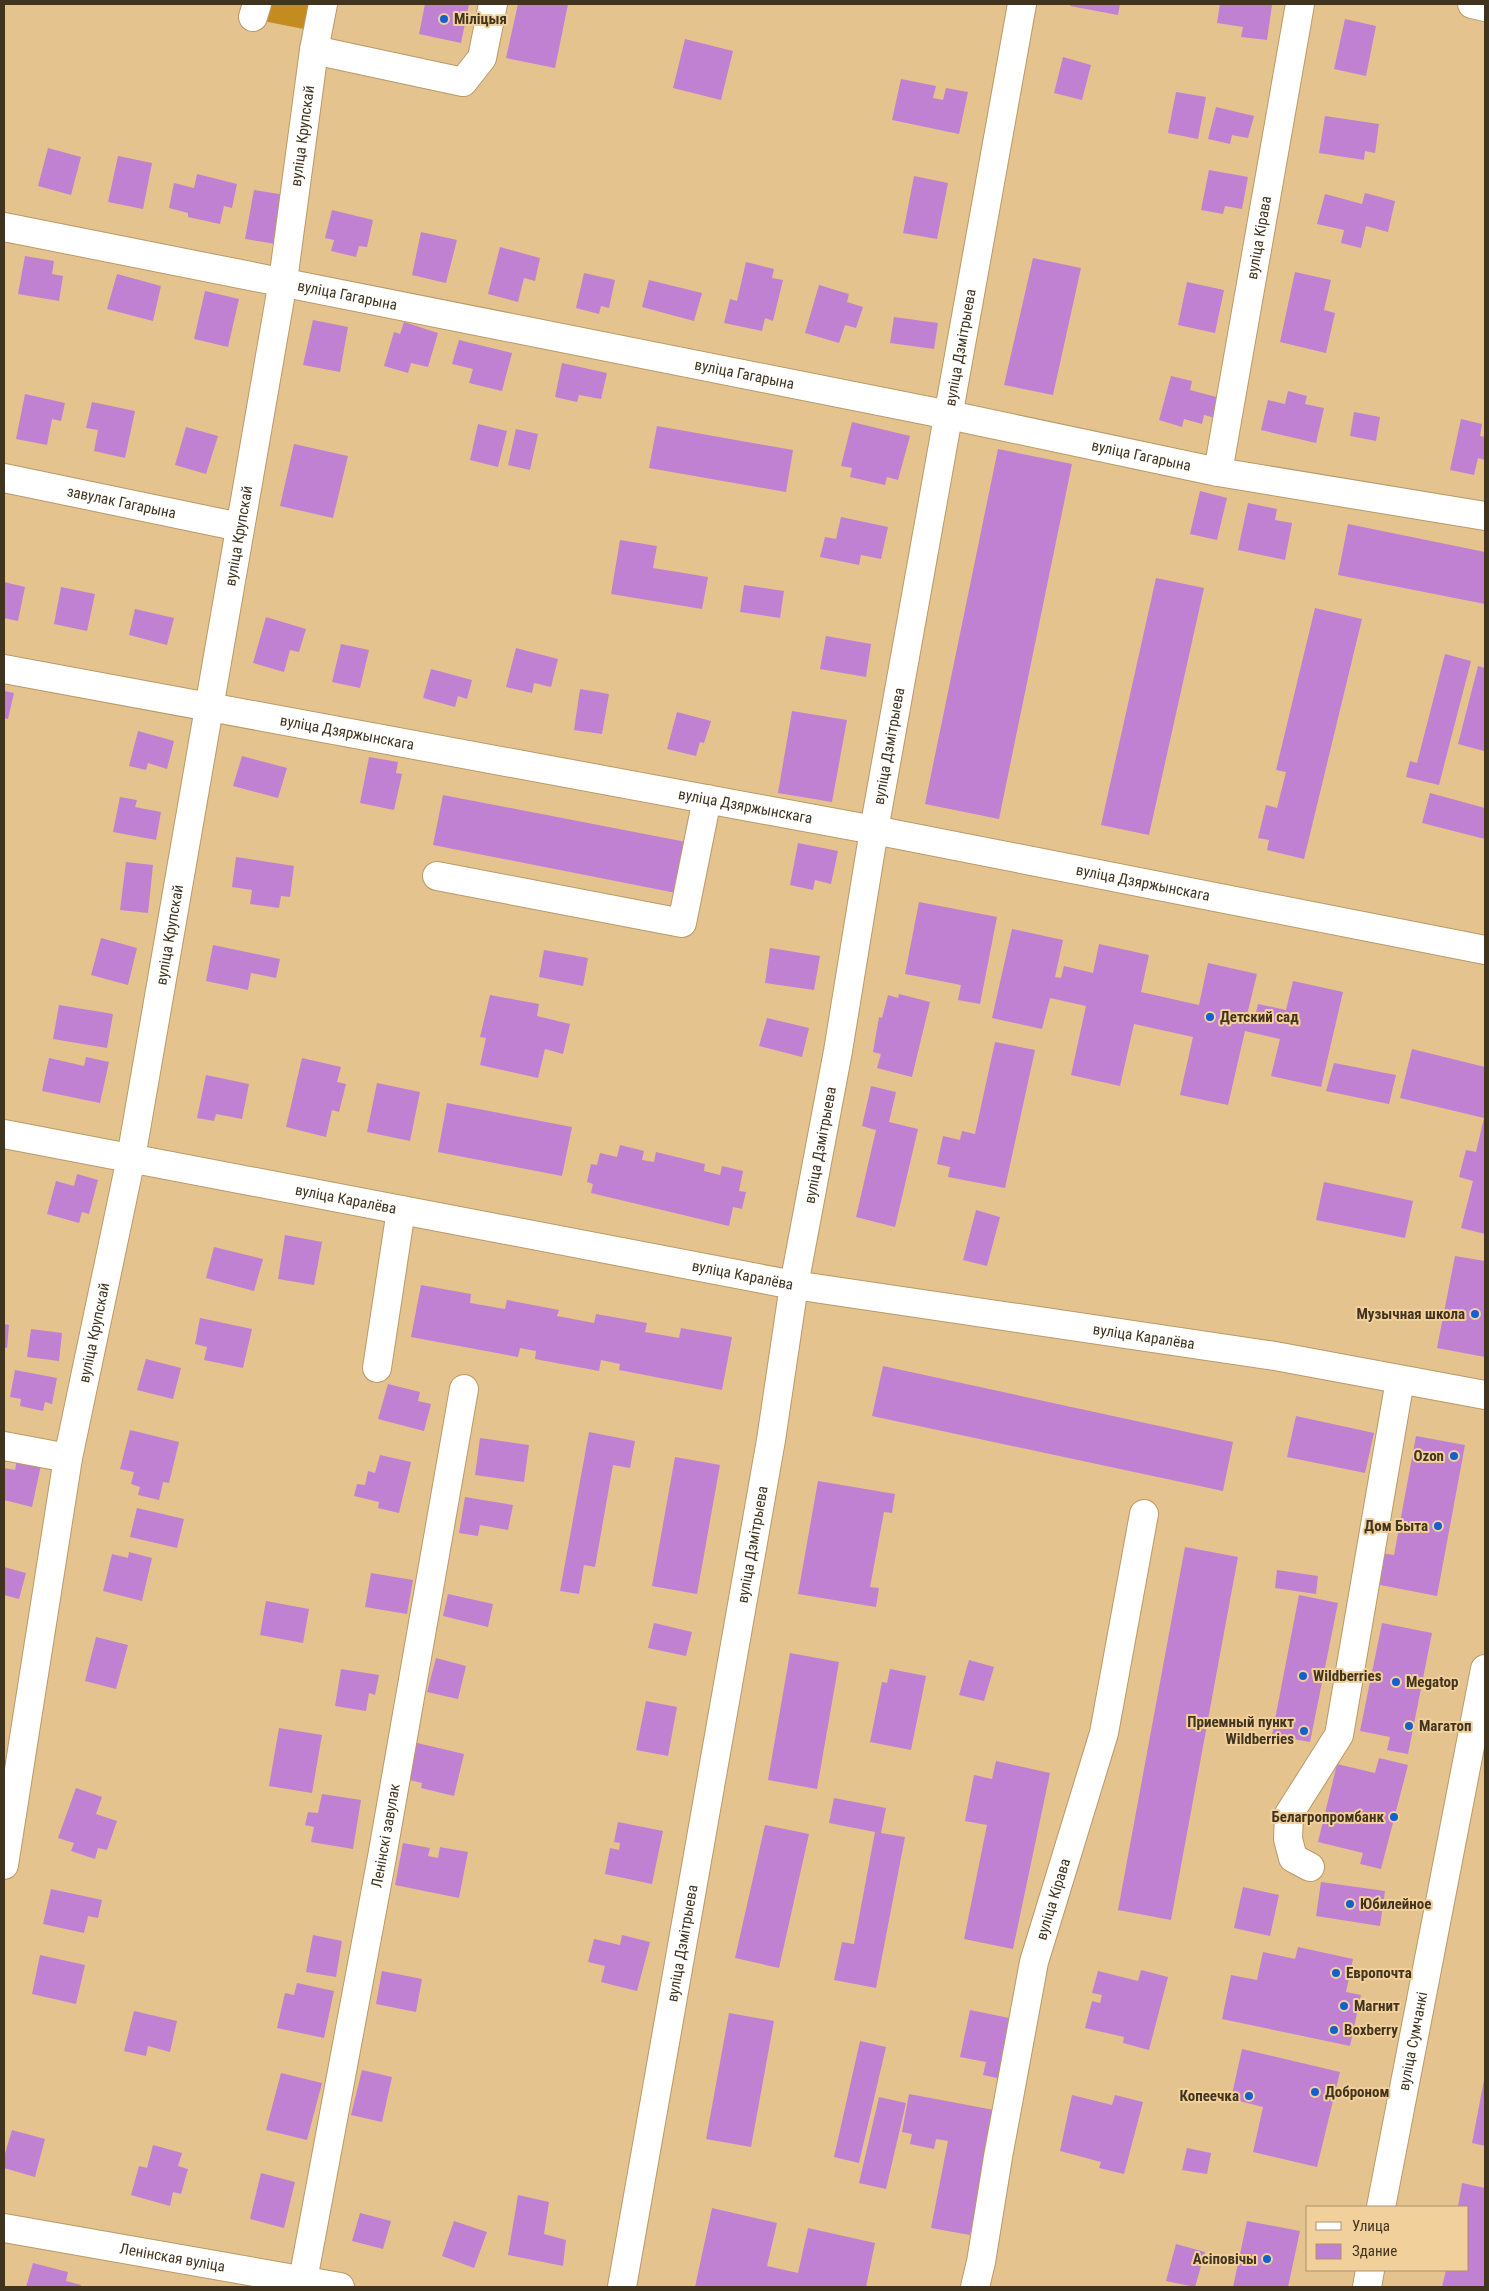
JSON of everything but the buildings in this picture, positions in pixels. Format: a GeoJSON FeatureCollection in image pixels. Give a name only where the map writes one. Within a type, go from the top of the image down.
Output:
{"type":"FeatureCollection","features":[{"type":"Feature","properties":{"kind":"street","name":"вуліца Крупскай"},"geometry":{"type":"LineString","coordinates":[[4,1865],[10,1783],[68,1458],[131,1158],[284,281],[314,50],[323,4]]}},
{"type":"Feature","properties":{"kind":"street"},"geometry":{"type":"LineString","coordinates":[[314,50],[462,82],[482,58],[493,4]]}},
{"type":"Feature","properties":{"kind":"street","name":"вуліца Дзмітрыева"},"geometry":{"type":"LineString","coordinates":[[622,2287],[770,1450],[794,1285],[838,1051],[874,830],[1022,4]]}},
{"type":"Feature","properties":{"kind":"street","name":"вуліца Кірава"},"geometry":{"type":"LineString","coordinates":[[1218,472],[1300,4]]}},
{"type":"Feature","properties":{"kind":"street"},"geometry":{"type":"LineString","coordinates":[[1472,4],[1485,7]]}},
{"type":"Feature","properties":{"kind":"street","name":"вуліца Гагарына"},"geometry":{"type":"LineString","coordinates":[[4,227],[284,281],[949,415],[1218,472],[1485,516]]}},
{"type":"Feature","properties":{"kind":"street","name":"завулак Гагарына"},"geometry":{"type":"LineString","coordinates":[[4,478],[240,527]]}},
{"type":"Feature","properties":{"kind":"street","name":"вуліца Дзяржынскага"},"geometry":{"type":"LineString","coordinates":[[4,669],[874,830],[1485,950]]}},
{"type":"Feature","properties":{"kind":"street"},"geometry":{"type":"LineString","coordinates":[[437,876],[682,923],[707,799]]}},
{"type":"Feature","properties":{"kind":"street","name":"вуліца Каралёва"},"geometry":{"type":"LineString","coordinates":[[4,1134],[794,1285],[1275,1356],[1485,1395]]}},
{"type":"Feature","properties":{"kind":"street"},"geometry":{"type":"LineString","coordinates":[[376,1368],[401,1210]]}},
{"type":"Feature","properties":{"kind":"street"},"geometry":{"type":"LineString","coordinates":[[1310,1867],[1293,1858],[1288,1839],[1288,1814],[1339,1735],[1400,1380]]}},
{"type":"Feature","properties":{"kind":"street","name":"Ленінскі завулак"},"geometry":{"type":"LineString","coordinates":[[303,2280],[380,1867],[464,1389]]}},
{"type":"Feature","properties":{"kind":"street"},"geometry":{"type":"LineString","coordinates":[[4,1446],[68,1458]]}},
{"type":"Feature","properties":{"kind":"street","name":"вуліца Кірава"},"geometry":{"type":"LineString","coordinates":[[975,2287],[1034,1962],[1104,1733],[1144,1514]]}},
{"type":"Feature","properties":{"kind":"street","name":"вуліца Сумчанкі"},"geometry":{"type":"LineString","coordinates":[[1381,2206],[1475,1767],[1485,1669]]}},
{"type":"Feature","properties":{"kind":"street","name":"Ленінская вуліца"},"geometry":{"type":"LineString","coordinates":[[4,2228],[340,2287]]}},
{"type":"Feature","properties":{"kind":"street"},"geometry":{"type":"LineString","coordinates":[[1367,2287],[1370,2271]]}},
{"type":"Feature","properties":{"kind":"shaded area"},"geometry":{"type":"Polygon","coordinates":[[[268,4],[311,4],[304,29],[263,21],[268,4]]]}},
{"type":"Feature","properties":{"kind":"place","name":"Міліцыя"},"geometry":{"type":"Point","coordinates":[444,19]}},
{"type":"Feature","properties":{"kind":"place","name":"Детский сад"},"geometry":{"type":"Point","coordinates":[1210,1017]}},
{"type":"Feature","properties":{"kind":"place","name":"Музычная школа"},"geometry":{"type":"Point","coordinates":[1475,1314]}},
{"type":"Feature","properties":{"kind":"place","name":"Ozon"},"geometry":{"type":"Point","coordinates":[1454,1456]}},
{"type":"Feature","properties":{"kind":"place","name":"Дом Быта"},"geometry":{"type":"Point","coordinates":[1438,1526]}},
{"type":"Feature","properties":{"kind":"place","name":"Wildberries"},"geometry":{"type":"Point","coordinates":[1303,1676]}},
{"type":"Feature","properties":{"kind":"place","name":"Megatop"},"geometry":{"type":"Point","coordinates":[1396,1682]}},
{"type":"Feature","properties":{"kind":"place","name":"Магатоп"},"geometry":{"type":"Point","coordinates":[1409,1726]}},
{"type":"Feature","properties":{"kind":"place","name":"Приемный пункт Wildberries"},"geometry":{"type":"Point","coordinates":[1304,1731]}},
{"type":"Feature","properties":{"kind":"place","name":"Белагропромбанк"},"geometry":{"type":"Point","coordinates":[1394,1817]}},
{"type":"Feature","properties":{"kind":"place","name":"Юбилейное"},"geometry":{"type":"Point","coordinates":[1350,1904]}},
{"type":"Feature","properties":{"kind":"place","name":"Европочта"},"geometry":{"type":"Point","coordinates":[1336,1973]}},
{"type":"Feature","properties":{"kind":"place","name":"Магнит"},"geometry":{"type":"Point","coordinates":[1344,2006]}},
{"type":"Feature","properties":{"kind":"place","name":"Boxberry"},"geometry":{"type":"Point","coordinates":[1334,2030]}},
{"type":"Feature","properties":{"kind":"place","name":"Доброном"},"geometry":{"type":"Point","coordinates":[1315,2092]}},
{"type":"Feature","properties":{"kind":"place","name":"Копеечка"},"geometry":{"type":"Point","coordinates":[1249,2096]}},
{"type":"Feature","properties":{"kind":"place","name":"Асіповічы"},"geometry":{"type":"Point","coordinates":[1267,2259]}}]}
